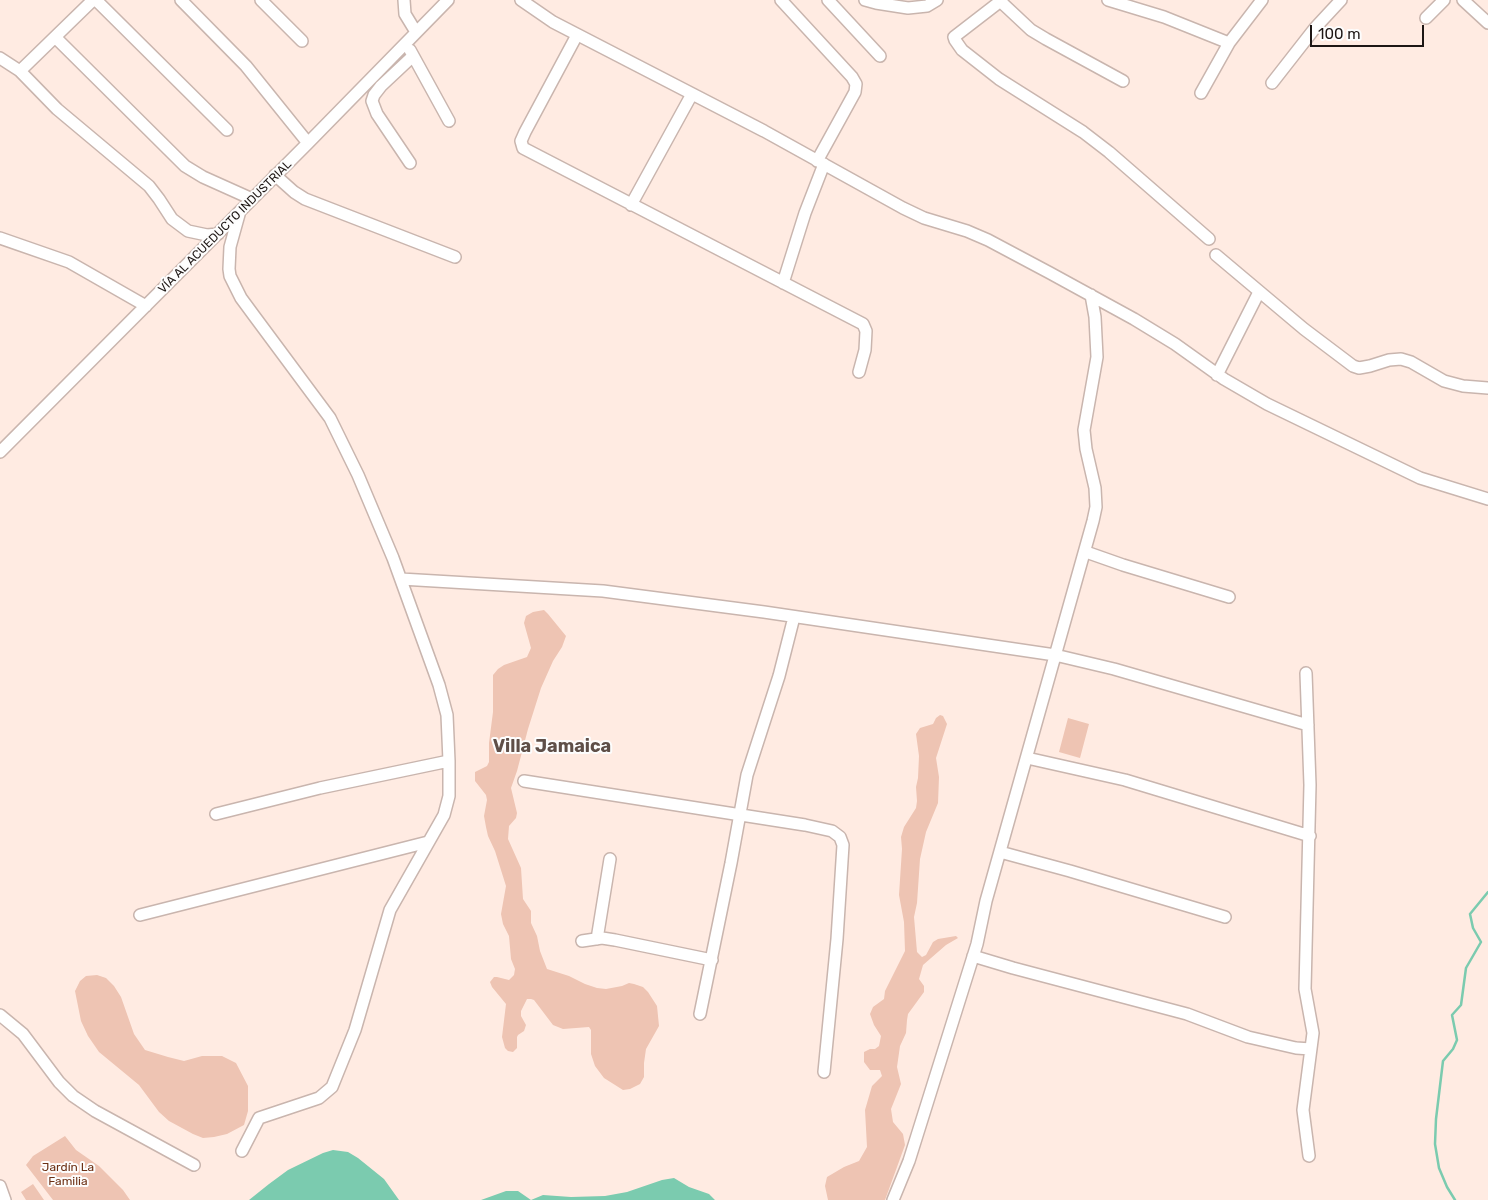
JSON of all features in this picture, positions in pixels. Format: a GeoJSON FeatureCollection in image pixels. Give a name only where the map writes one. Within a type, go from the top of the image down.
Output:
{"type":"FeatureCollection","features":[{"type":"Feature","properties":{"kind":"street"},"geometry":{"type":"LineString","coordinates":[[20,71],[94,0],[227,130]]}},
{"type":"Feature","properties":{"kind":"street"},"geometry":{"type":"LineString","coordinates":[[182,0],[246,66],[308,143]]}},
{"type":"Feature","properties":{"kind":"street"},"geometry":{"type":"LineString","coordinates":[[261,0],[302,41]]}},
{"type":"Feature","properties":{"kind":"street"},"geometry":{"type":"LineString","coordinates":[[404,0],[405,14],[416,32]]}},
{"type":"Feature","properties":{"kind":"street","name":"VÍA AL ACUEDUCTO INDUSTRIAL"},"geometry":{"type":"LineString","coordinates":[[0,452],[406,43],[436,5],[448,0]]}},
{"type":"Feature","properties":{"kind":"street"},"geometry":{"type":"LineString","coordinates":[[521,0],[553,22],[577,35],[924,218],[967,231],[988,240],[1175,344],[1217,375],[1267,404],[1408,472],[1436,484],[1488,499]]}},
{"type":"Feature","properties":{"kind":"street"},"geometry":{"type":"LineString","coordinates":[[781,0],[852,77],[856,84],[855,92],[820,162],[783,282]]}},
{"type":"Feature","properties":{"kind":"street"},"geometry":{"type":"LineString","coordinates":[[828,0],[880,56]]}},
{"type":"Feature","properties":{"kind":"street"},"geometry":{"type":"LineString","coordinates":[[865,0],[876,4],[908,8],[927,6],[937,0]]}},
{"type":"Feature","properties":{"kind":"street"},"geometry":{"type":"LineString","coordinates":[[1108,0],[1164,17],[1229,43]]}},
{"type":"Feature","properties":{"kind":"street"},"geometry":{"type":"LineString","coordinates":[[1201,93],[1229,43],[1262,0]]}},
{"type":"Feature","properties":{"kind":"street"},"geometry":{"type":"LineString","coordinates":[[1426,18],[1444,0]]}},
{"type":"Feature","properties":{"kind":"street"},"geometry":{"type":"LineString","coordinates":[[1463,0],[1488,23]]}},
{"type":"Feature","properties":{"kind":"street"},"geometry":{"type":"LineString","coordinates":[[1123,81],[1046,40],[1031,30],[1001,1],[954,36],[954,40],[962,50],[999,80],[1083,132],[1110,152],[1209,239]]}},
{"type":"Feature","properties":{"kind":"street"},"geometry":{"type":"LineString","coordinates":[[1272,83],[1337,1]]}},
{"type":"Feature","properties":{"kind":"street"},"geometry":{"type":"LineString","coordinates":[[577,35],[525,132],[521,145],[527,151],[863,324],[866,331],[865,350],[860,372]]}},
{"type":"Feature","properties":{"kind":"street"},"geometry":{"type":"LineString","coordinates":[[55,37],[185,166],[202,177],[252,199]]}},
{"type":"Feature","properties":{"kind":"street"},"geometry":{"type":"LineString","coordinates":[[406,43],[449,121]]}},
{"type":"Feature","properties":{"kind":"street"},"geometry":{"type":"LineString","coordinates":[[410,163],[377,114],[372,101],[381,86],[413,56]]}},
{"type":"Feature","properties":{"kind":"street"},"geometry":{"type":"LineString","coordinates":[[0,58],[20,71],[57,110],[149,186],[159,198],[172,220],[188,231],[207,235],[218,234]]}},
{"type":"Feature","properties":{"kind":"street"},"geometry":{"type":"LineString","coordinates":[[632,205],[692,94]]}},
{"type":"Feature","properties":{"kind":"street"},"geometry":{"type":"LineString","coordinates":[[275,175],[305,199],[455,257]]}},
{"type":"Feature","properties":{"kind":"street"},"geometry":{"type":"LineString","coordinates":[[240,212],[230,247],[230,276],[250,310],[330,418],[358,475],[401,579],[428,650],[444,700],[448,726],[449,761],[447,805],[444,815],[390,910],[355,1030],[332,1087],[318,1098],[259,1118],[242,1151]]}},
{"type":"Feature","properties":{"kind":"street"},"geometry":{"type":"LineString","coordinates":[[0,238],[69,262],[146,306]]}},
{"type":"Feature","properties":{"kind":"street"},"geometry":{"type":"LineString","coordinates":[[1216,255],[1311,335],[1353,366],[1359,368],[1389,360],[1401,359],[1444,381],[1463,386],[1488,388]]}},
{"type":"Feature","properties":{"kind":"street"},"geometry":{"type":"LineString","coordinates":[[1217,375],[1259,292]]}},
{"type":"Feature","properties":{"kind":"street"},"geometry":{"type":"LineString","coordinates":[[893,1200],[909,1161],[973,956],[986,901],[1086,552],[1096,507],[1095,488],[1085,441],[1086,417],[1094,382],[1096,357],[1091,296]]}},
{"type":"Feature","properties":{"kind":"street"},"geometry":{"type":"LineString","coordinates":[[1086,552],[1130,568],[1229,597]]}},
{"type":"Feature","properties":{"kind":"street"},"geometry":{"type":"LineString","coordinates":[[401,579],[603,591],[1055,655],[1114,669],[1308,726]]}},
{"type":"Feature","properties":{"kind":"street"},"geometry":{"type":"LineString","coordinates":[[700,1014],[752,756],[779,676],[794,617]]}},
{"type":"Feature","properties":{"kind":"street"},"geometry":{"type":"LineString","coordinates":[[1306,673],[1310,836],[1305,989],[1313,1024],[1304,1110],[1309,1156]]}},
{"type":"Feature","properties":{"kind":"street"},"geometry":{"type":"LineString","coordinates":[[1028,758],[1125,780],[1310,836]]}},
{"type":"Feature","properties":{"kind":"street"},"geometry":{"type":"LineString","coordinates":[[216,814],[346,782],[449,761]]}},
{"type":"Feature","properties":{"kind":"street"},"geometry":{"type":"LineString","coordinates":[[524,781],[825,829],[837,834],[842,841],[837,939],[824,1072]]}},
{"type":"Feature","properties":{"kind":"street"},"geometry":{"type":"LineString","coordinates":[[140,914],[428,842]]}},
{"type":"Feature","properties":{"kind":"street"},"geometry":{"type":"LineString","coordinates":[[1000,852],[1225,917]]}},
{"type":"Feature","properties":{"kind":"street"},"geometry":{"type":"LineString","coordinates":[[597,938],[610,859]]}},
{"type":"Feature","properties":{"kind":"street"},"geometry":{"type":"LineString","coordinates":[[582,941],[597,938],[615,940],[712,960]]}},
{"type":"Feature","properties":{"kind":"street"},"geometry":{"type":"LineString","coordinates":[[973,956],[1187,1014],[1248,1037],[1296,1048],[1311,1048]]}},
{"type":"Feature","properties":{"kind":"street"},"geometry":{"type":"LineString","coordinates":[[0,1015],[23,1034],[59,1082],[73,1096],[95,1111],[194,1165]]}},
{"type":"Feature","properties":{"kind":"street"},"geometry":{"type":"LineString","coordinates":[[0,1186],[5,1200]]}},
{"type":"Feature","properties":{"kind":"green space"},"geometry":{"type":"Polygon","coordinates":[[[544,610],[566,636],[541,688],[511,788],[517,813],[516,818],[509,826],[508,839],[521,868],[523,899],[531,911],[531,923],[547,969],[597,988],[606,989],[629,983],[643,987],[657,1006],[659,1026],[646,1049],[644,1077],[640,1084],[630,1089],[623,1090],[604,1078],[595,1066],[591,1054],[591,1030],[589,1027],[563,1029],[553,1025],[534,1000],[531,999],[527,999],[521,1011],[521,1016],[526,1025],[524,1031],[517,1037],[517,1048],[513,1052],[508,1051],[505,1048],[502,1037],[506,1004],[490,982],[494,977],[509,980],[514,975],[515,969],[511,959],[509,936],[503,924],[501,914],[506,886],[486,827],[484,816],[486,795],[475,781],[475,772],[487,766],[489,762],[489,743],[493,712],[493,675],[504,665],[527,657],[531,648],[524,623],[526,616],[533,612],[544,610]]]}},
{"type":"Feature","properties":{"kind":"green space"},"geometry":{"type":"Polygon","coordinates":[[[940,715],[943,716],[947,724],[936,758],[939,777],[938,803],[926,832],[920,859],[917,903],[914,917],[917,952],[922,957],[926,955],[933,942],[938,939],[956,936],[958,938],[946,945],[923,965],[919,979],[924,986],[924,992],[908,1014],[906,1033],[900,1046],[897,1067],[901,1084],[891,1109],[893,1122],[903,1134],[905,1145],[885,1200],[828,1200],[825,1186],[827,1177],[859,1161],[867,1147],[865,1110],[872,1086],[882,1076],[880,1070],[870,1070],[864,1062],[864,1052],[879,1046],[881,1036],[870,1014],[873,1007],[884,999],[885,991],[905,951],[904,922],[899,895],[901,837],[904,827],[916,808],[919,756],[916,734],[920,728],[933,724],[940,715]]]}},
{"type":"Feature","properties":{"kind":"green space"},"geometry":{"type":"Polygon","coordinates":[[[1068,718],[1089,724],[1080,758],[1059,752],[1068,718]]]}},
{"type":"Feature","properties":{"kind":"green space"},"geometry":{"type":"Polygon","coordinates":[[[97,975],[106,978],[114,986],[121,997],[134,1034],[145,1050],[184,1061],[202,1056],[222,1056],[236,1063],[248,1086],[248,1111],[244,1125],[227,1134],[214,1137],[203,1138],[193,1134],[169,1121],[159,1112],[139,1085],[99,1052],[81,1021],[75,991],[80,981],[86,976],[97,975]]]}},
{"type":"Feature","properties":{"kind":"green space","name":"Jardín La Familia"},"geometry":{"type":"Polygon","coordinates":[[[65,1136],[76,1150],[99,1166],[123,1190],[130,1200],[53,1200],[26,1165],[33,1156],[65,1136]]]}},
{"type":"Feature","properties":{"kind":"green space"},"geometry":{"type":"Polygon","coordinates":[[[33,1184],[44,1200],[26,1200],[21,1192],[33,1184]]]}},
{"type":"Feature","properties":{"kind":"shaded area"},"geometry":{"type":"Polygon","coordinates":[[[333,1150],[348,1152],[358,1158],[384,1179],[399,1200],[249,1200],[288,1170],[333,1150]]]}},
{"type":"Feature","properties":{"kind":"shaded area"},"geometry":{"type":"Polygon","coordinates":[[[674,1178],[689,1187],[709,1194],[715,1200],[531,1200],[543,1195],[571,1197],[605,1196],[627,1192],[662,1180],[674,1178]]]}},
{"type":"Feature","properties":{"kind":"shaded area"},"geometry":{"type":"Polygon","coordinates":[[[506,1191],[518,1191],[531,1200],[481,1200],[506,1191]]]}},
{"type":"Feature","properties":{"kind":"waterway"},"geometry":{"type":"LineString","coordinates":[[1455,1200],[1439,1168],[1435,1144],[1436,1119],[1443,1061],[1453,1049],[1457,1040],[1452,1015],[1461,1005],[1466,968],[1481,942],[1473,928],[1470,914],[1488,892]]}},
{"type":"Feature","properties":{"kind":"district","name":"Villa Jamaica"},"geometry":{"type":"Point","coordinates":[552,747]}}]}
